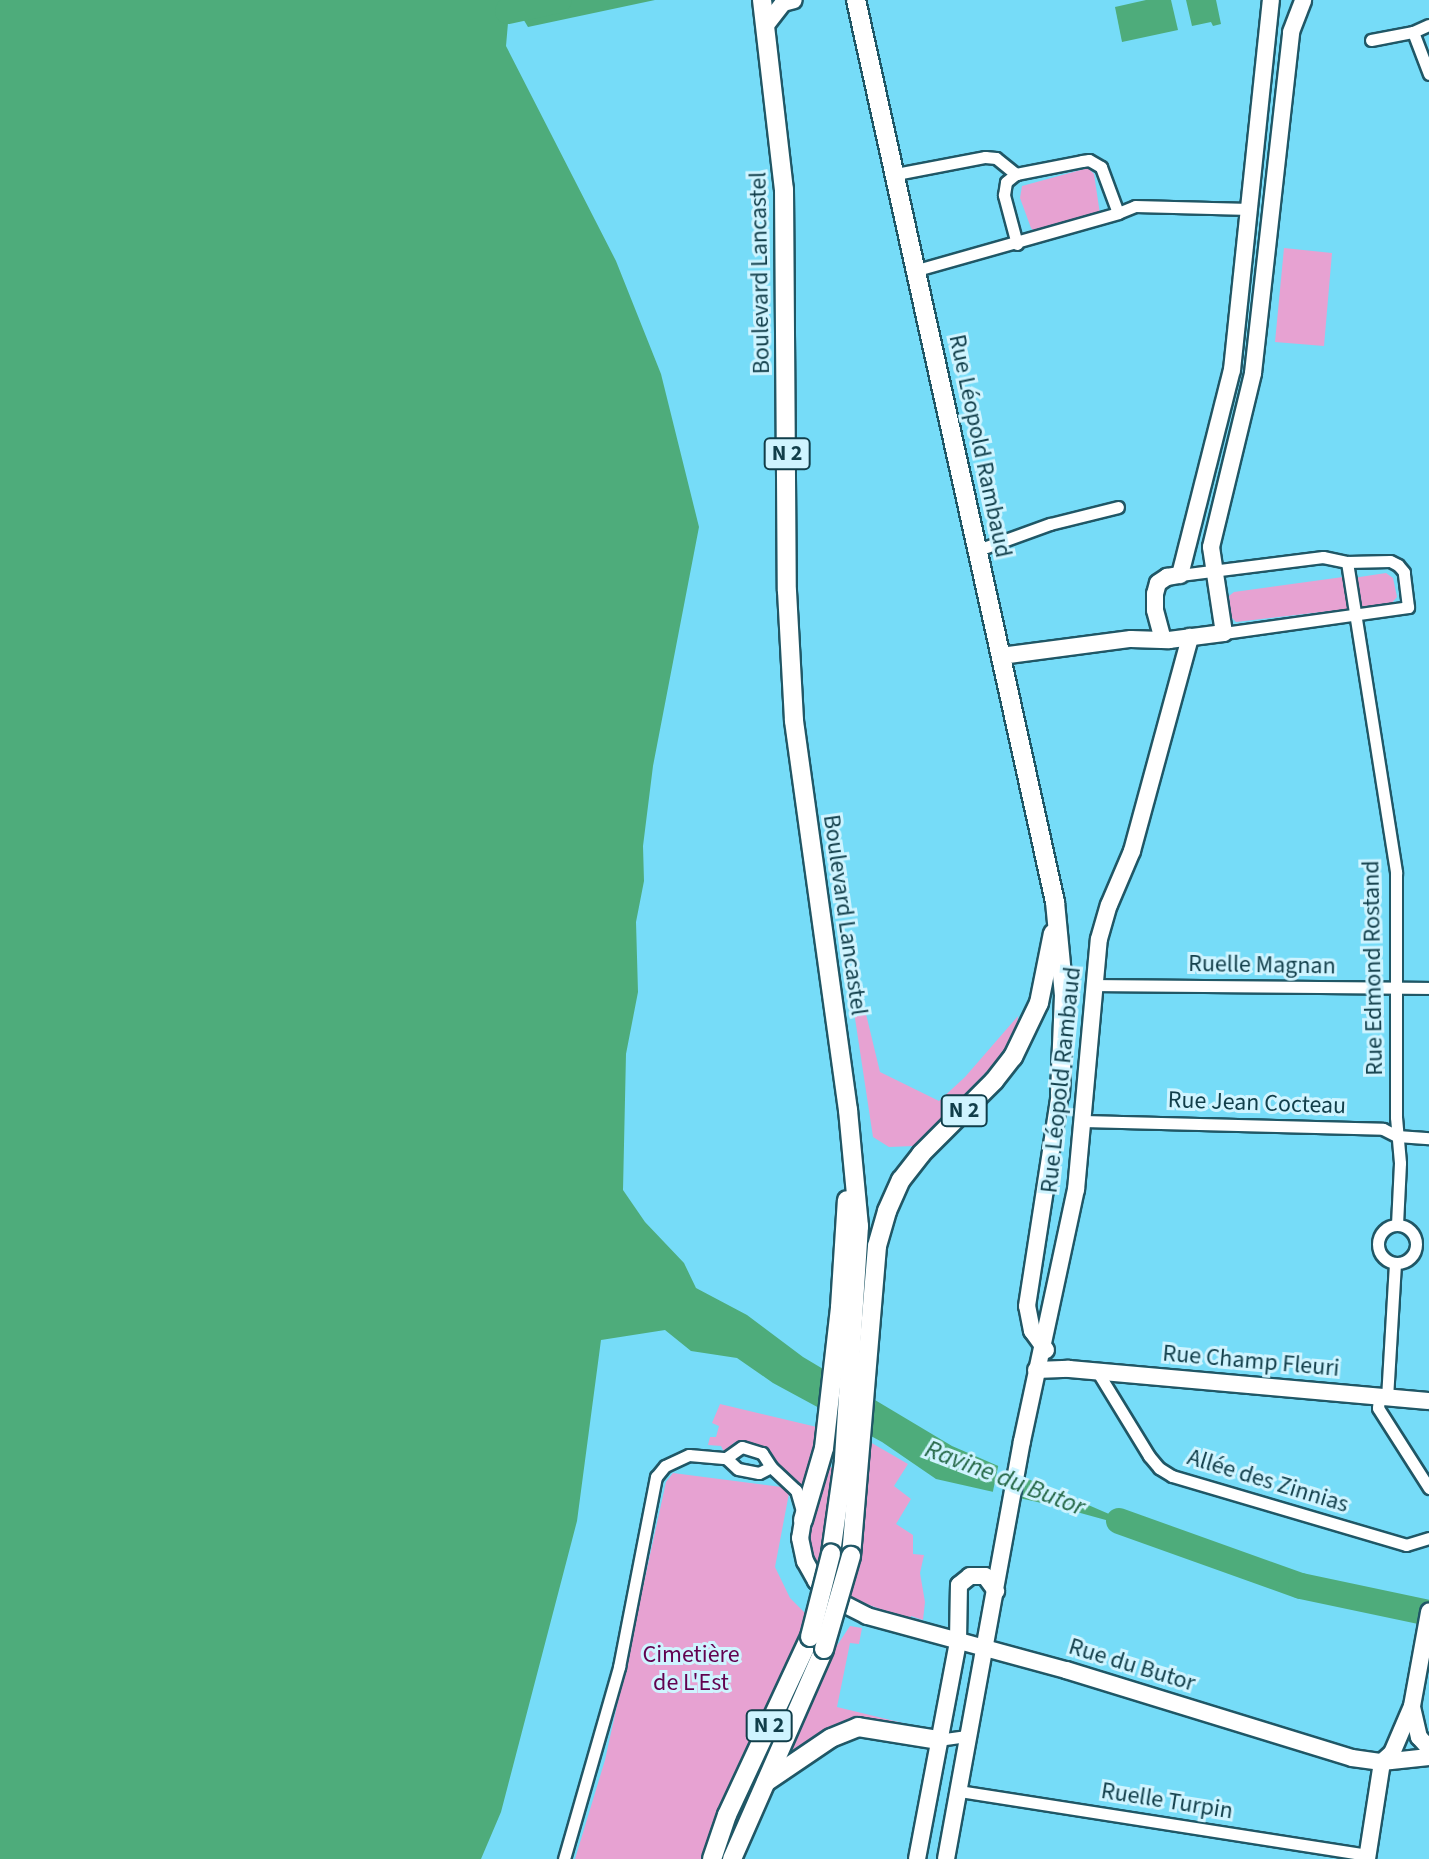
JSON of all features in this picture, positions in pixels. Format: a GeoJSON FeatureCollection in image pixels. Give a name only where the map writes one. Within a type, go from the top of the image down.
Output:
{"type":"FeatureCollection","features":[{"type":"Feature","properties":{"kind":"main road","name":"Boulevard Lancastel"},"geometry":{"type":"LineString","coordinates":[[762,0],[784,189],[787,591],[793,708],[848,1110],[846,1243],[856,1311]]}},
{"type":"Feature","properties":{"kind":"main road"},"geometry":{"type":"LineString","coordinates":[[858,8],[872,0]]}},
{"type":"Feature","properties":{"kind":"main road","name":"Rue Léopold Rambaud"},"geometry":{"type":"LineString","coordinates":[[858,8],[1055,902]]}},
{"type":"Feature","properties":{"kind":"main road"},"geometry":{"type":"LineString","coordinates":[[1055,902],[1064,995],[1060,1094]]}},
{"type":"Feature","properties":{"kind":"main road","name":"N 2"},"geometry":{"type":"LineString","coordinates":[[712,1859],[727,1815],[817,1643],[844,1461],[856,1311],[887,1211],[901,1180],[921,1154],[994,1081],[1024,1037],[1046,978],[1055,902]]}},
{"type":"Feature","properties":{"kind":"main road"},"geometry":{"type":"LineString","coordinates":[[803,1520],[824,1448],[856,1311]]}},
{"type":"Feature","properties":{"kind":"main road","name":"N 2"},"geometry":{"type":"LineString","coordinates":[[732,1859],[851,1556],[861,1442],[856,1311]]}},
{"type":"Feature","properties":{"kind":"main road"},"geometry":{"type":"LineString","coordinates":[[764,1784],[831,1738],[858,1727],[938,1740]]}},
{"type":"Feature","properties":{"kind":"street"},"geometry":{"type":"LineString","coordinates":[[766,25],[783,3],[794,0]]}},
{"type":"Feature","properties":{"kind":"street"},"geometry":{"type":"LineString","coordinates":[[1180,575],[1232,370],[1271,0]]}},
{"type":"Feature","properties":{"kind":"street"},"geometry":{"type":"LineString","coordinates":[[1224,633],[1211,547],[1245,412],[1261,329],[1291,32],[1303,0]]}},
{"type":"Feature","properties":{"kind":"street"},"geometry":{"type":"LineString","coordinates":[[1371,40],[1413,32],[1429,25]]}},
{"type":"Feature","properties":{"kind":"street"},"geometry":{"type":"LineString","coordinates":[[1413,32],[1429,74]]}},
{"type":"Feature","properties":{"kind":"street"},"geometry":{"type":"LineString","coordinates":[[896,174],[985,157],[996,158],[1016,174]]}},
{"type":"Feature","properties":{"kind":"street"},"geometry":{"type":"LineString","coordinates":[[1017,244],[1004,195],[1006,182],[1016,174],[1089,160],[1104,174],[1118,213]]}},
{"type":"Feature","properties":{"kind":"street"},"geometry":{"type":"LineString","coordinates":[[917,270],[1017,244],[1135,206],[1250,209]]}},
{"type":"Feature","properties":{"kind":"street"},"geometry":{"type":"LineString","coordinates":[[978,550],[1050,524],[1118,507]]}},
{"type":"Feature","properties":{"kind":"street"},"geometry":{"type":"LineString","coordinates":[[1001,656],[1131,639],[1163,640],[1224,633],[1408,607],[1404,572],[1390,561],[1347,562],[1323,557],[1167,577],[1158,583],[1150,626],[1131,639]]}},
{"type":"Feature","properties":{"kind":"street","name":"Rue Edmond Rostand"},"geometry":{"type":"LineString","coordinates":[[1347,562],[1396,872],[1399,988],[1397,1224]]}},
{"type":"Feature","properties":{"kind":"street"},"geometry":{"type":"LineString","coordinates":[[1155,610],[1163,640]]}},
{"type":"Feature","properties":{"kind":"street","name":"Rue Léopold Rambaud"},"geometry":{"type":"LineString","coordinates":[[946,1859],[1022,1441],[1076,1190],[1094,985],[1104,919],[1132,851],[1190,637]]}},
{"type":"Feature","properties":{"kind":"street","name":"Ruelle Magnan"},"geometry":{"type":"LineString","coordinates":[[1094,985],[1429,988]]}},
{"type":"Feature","properties":{"kind":"street","name":"Rue Léopold Rambaud"},"geometry":{"type":"LineString","coordinates":[[1042,1346],[1032,1331],[1027,1306],[1060,1094]]}},
{"type":"Feature","properties":{"kind":"street","name":"Rue Jean Cocteau"},"geometry":{"type":"LineString","coordinates":[[1083,1121],[1383,1129],[1397,1136],[1429,1138]]}},
{"type":"Feature","properties":{"kind":"street"},"geometry":{"type":"LineString","coordinates":[[1397,1224],[1410,1230],[1416,1243],[1410,1258],[1395,1264],[1382,1257],[1377,1242],[1380,1233],[1397,1224]]}},
{"type":"Feature","properties":{"kind":"street"},"geometry":{"type":"LineString","coordinates":[[1395,1264],[1383,1398],[1378,1408],[1429,1488]]}},
{"type":"Feature","properties":{"kind":"street"},"geometry":{"type":"LineString","coordinates":[[1042,1346],[1069,1369]]}},
{"type":"Feature","properties":{"kind":"street","name":"Rue Champ Fleuri"},"geometry":{"type":"LineString","coordinates":[[1036,1370],[1097,1371],[1429,1401]]}},
{"type":"Feature","properties":{"kind":"street","name":"Allée des Zinnias"},"geometry":{"type":"LineString","coordinates":[[1097,1371],[1149,1456],[1172,1476],[1406,1545],[1429,1538]]}},
{"type":"Feature","properties":{"kind":"street"},"geometry":{"type":"LineString","coordinates":[[726,1458],[742,1447],[762,1453],[771,1467],[796,1490],[803,1520]]}},
{"type":"Feature","properties":{"kind":"street"},"geometry":{"type":"LineString","coordinates":[[564,1859],[619,1667],[656,1477],[675,1459],[689,1455],[726,1458],[738,1469],[759,1473],[771,1467]]}},
{"type":"Feature","properties":{"kind":"street","name":"Rue du Butor"},"geometry":{"type":"LineString","coordinates":[[803,1520],[800,1538],[805,1561],[816,1581],[836,1600],[867,1616],[1352,1758],[1382,1762],[1429,1757]]}},
{"type":"Feature","properties":{"kind":"street"},"geometry":{"type":"LineString","coordinates":[[917,1859],[958,1641],[959,1585],[964,1578],[985,1576],[996,1591]]}},
{"type":"Feature","properties":{"kind":"street"},"geometry":{"type":"LineString","coordinates":[[1367,1857],[1382,1762],[1392,1753],[1412,1706],[1429,1612]]}},
{"type":"Feature","properties":{"kind":"street"},"geometry":{"type":"LineString","coordinates":[[1412,1706],[1419,1737],[1429,1748]]}},
{"type":"Feature","properties":{"kind":"street"},"geometry":{"type":"LineString","coordinates":[[938,1740],[967,1736]]}},
{"type":"Feature","properties":{"kind":"street","name":"Ruelle Turpin"},"geometry":{"type":"LineString","coordinates":[[959,1791],[1367,1857]]}},
{"type":"Feature","properties":{"kind":"green space"},"geometry":{"type":"Polygon","coordinates":[[[1088,168],[1094,174],[1100,214],[1034,231],[1020,198],[1022,186],[1088,168]]]}},
{"type":"Feature","properties":{"kind":"green space"},"geometry":{"type":"Polygon","coordinates":[[[1284,248],[1332,253],[1324,346],[1275,342],[1284,248]]]}},
{"type":"Feature","properties":{"kind":"green space"},"geometry":{"type":"Polygon","coordinates":[[[1386,573],[1393,578],[1397,597],[1391,604],[1357,609],[1353,578],[1386,573]]]}},
{"type":"Feature","properties":{"kind":"green space"},"geometry":{"type":"Polygon","coordinates":[[[1343,577],[1348,609],[1236,622],[1231,617],[1229,596],[1234,592],[1343,577]]]}},
{"type":"Feature","properties":{"kind":"green space"},"geometry":{"type":"Polygon","coordinates":[[[846,959],[860,989],[880,1072],[939,1101],[965,1077],[1018,1016],[1017,1031],[1000,1058],[914,1146],[889,1147],[873,1137],[846,959]]]}},
{"type":"Feature","properties":{"kind":"green space"},"geometry":{"type":"Polygon","coordinates":[[[720,1404],[821,1428],[807,1487],[802,1490],[761,1446],[735,1442],[724,1452],[721,1446],[708,1445],[710,1437],[716,1437],[719,1426],[712,1423],[720,1404]]]}},
{"type":"Feature","properties":{"kind":"green space"},"geometry":{"type":"Polygon","coordinates":[[[870,1442],[908,1464],[894,1486],[911,1499],[896,1524],[913,1535],[913,1554],[924,1555],[920,1573],[925,1602],[923,1620],[911,1616],[910,1620],[850,1598],[860,1543],[870,1442]]]}},
{"type":"Feature","properties":{"kind":"green space"},"geometry":{"type":"Polygon","coordinates":[[[828,1467],[836,1468],[821,1573],[811,1555],[809,1539],[828,1467]]]}},
{"type":"Feature","properties":{"kind":"green space","name":"Cimetière de L'Est"},"geometry":{"type":"Polygon","coordinates":[[[673,1473],[790,1488],[775,1567],[790,1598],[808,1616],[801,1644],[707,1859],[575,1859],[605,1760],[666,1482],[673,1473]]]}},
{"type":"Feature","properties":{"kind":"green space"},"geometry":{"type":"Polygon","coordinates":[[[850,1626],[862,1628],[859,1644],[850,1643],[837,1707],[911,1725],[857,1718],[823,1734],[783,1765],[832,1653],[850,1626]]]}},
{"type":"Feature","properties":{"kind":"water"},"geometry":{"type":"Polygon","coordinates":[[[0,0],[510,0],[506,46],[616,261],[661,374],[699,527],[653,766],[643,846],[644,881],[636,922],[638,992],[626,1054],[623,1190],[645,1222],[684,1263],[696,1288],[747,1315],[803,1357],[952,1446],[1153,1533],[1055,1506],[936,1479],[882,1442],[773,1383],[737,1358],[691,1351],[665,1330],[601,1340],[577,1521],[501,1812],[481,1859],[0,1859],[0,0]]]}},
{"type":"Feature","properties":{"kind":"water"},"geometry":{"type":"Polygon","coordinates":[[[526,0],[655,0],[528,27],[522,17],[526,0]]]}},
{"type":"Feature","properties":{"kind":"water"},"geometry":{"type":"Polygon","coordinates":[[[1146,0],[1171,0],[1178,30],[1122,42],[1115,7],[1146,0]]]}},
{"type":"Feature","properties":{"kind":"water"},"geometry":{"type":"Polygon","coordinates":[[[1186,0],[1216,0],[1221,24],[1213,26],[1211,22],[1192,26],[1186,0]]]}},
{"type":"Feature","properties":{"kind":"pier"},"geometry":{"type":"Polygon","coordinates":[[[999,1462],[1023,1472],[1018,1502],[992,1496],[999,1462]]]}},
{"type":"Feature","properties":{"kind":"waterway"},"geometry":{"type":"LineString","coordinates":[[508,11],[559,0]]}},
{"type":"Feature","properties":{"kind":"waterway","name":"Ravine du Butor"},"geometry":{"type":"LineString","coordinates":[[1119,1521],[1301,1586],[1429,1613]]}}]}
